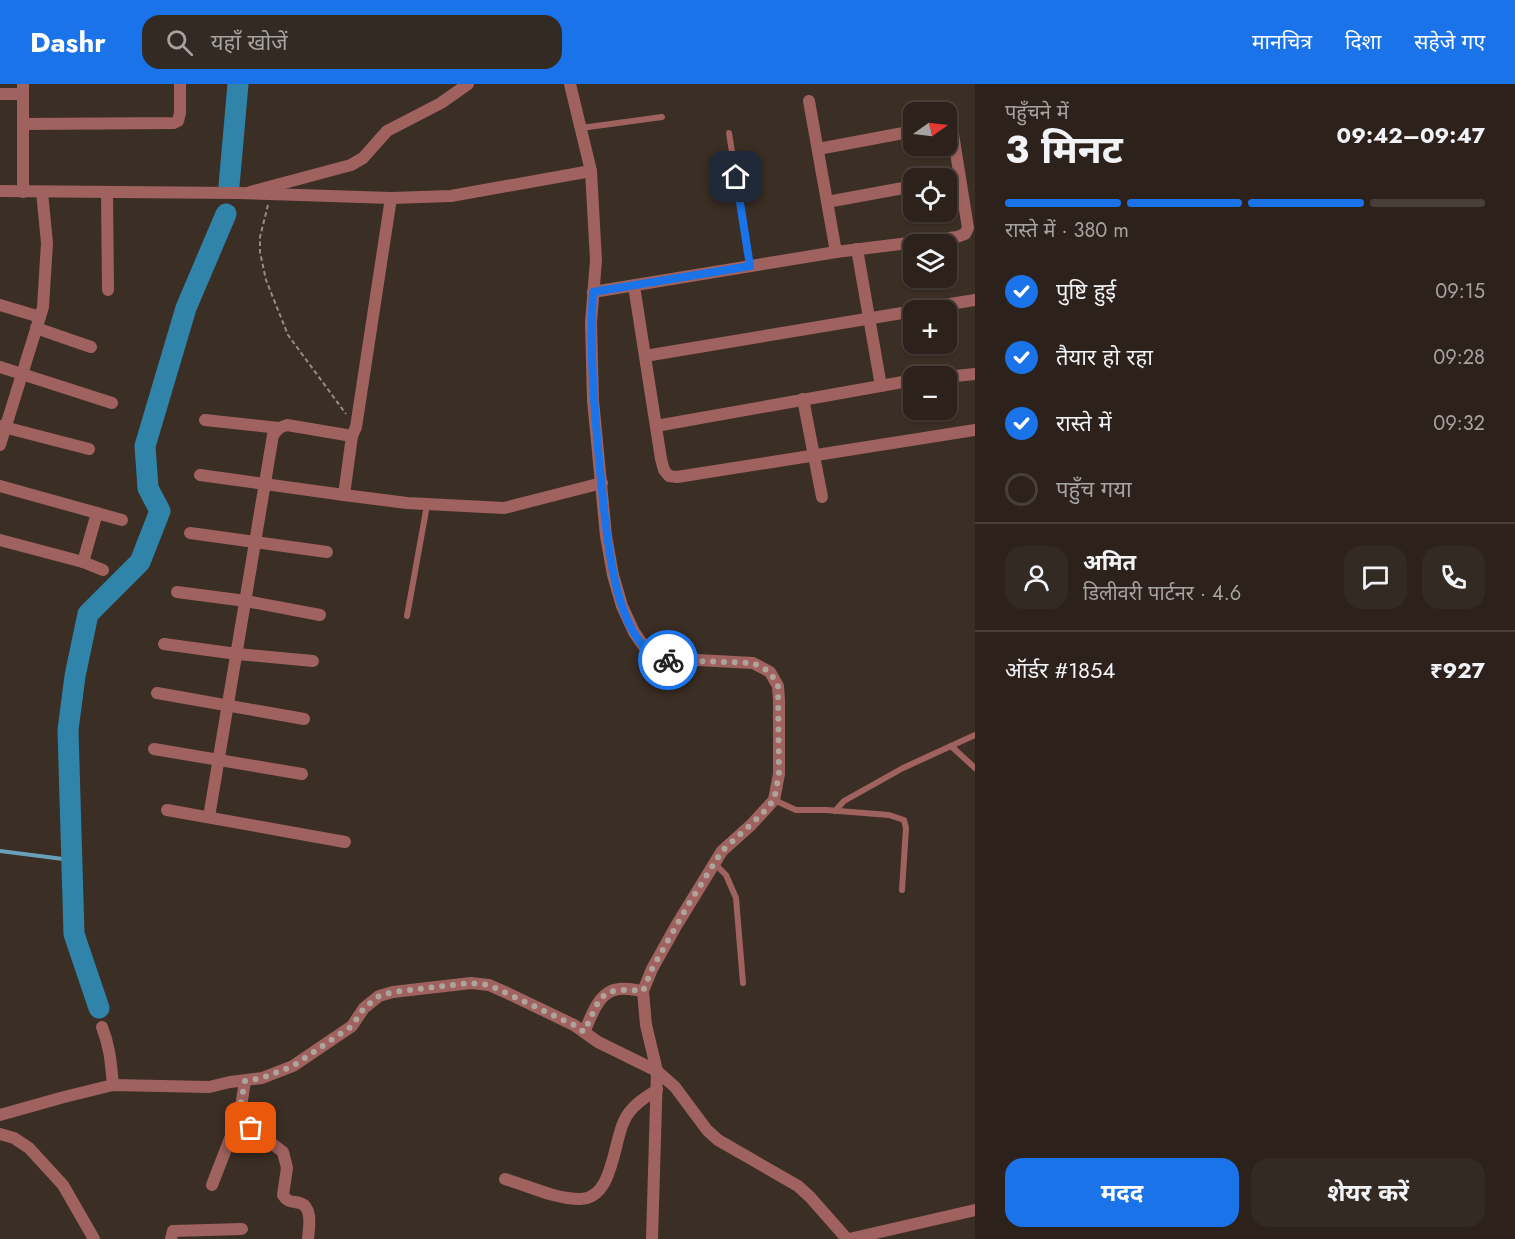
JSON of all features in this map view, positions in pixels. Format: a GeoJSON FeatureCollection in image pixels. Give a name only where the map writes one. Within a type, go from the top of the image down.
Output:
{"type":"FeatureCollection","features":[{"type":"Feature","properties":{"kind":"street"},"geometry":{"type":"LineString","coordinates":[[23,124],[174,123],[178,121],[180,113],[180,84]]}},
{"type":"Feature","properties":{"kind":"street"},"geometry":{"type":"LineString","coordinates":[[242,193],[351,165],[363,158],[387,131],[441,103],[468,84]]}},
{"type":"Feature","properties":{"kind":"street"},"geometry":{"type":"LineString","coordinates":[[570,84],[591,171],[596,260],[591,323],[593,400],[606,536],[613,575],[622,606],[634,632],[645,648],[660,658],[753,663],[770,672],[778,686],[779,774],[774,800],[722,851],[671,934],[643,991],[646,1025],[657,1071],[652,1239]]}},
{"type":"Feature","properties":{"kind":"street"},"geometry":{"type":"LineString","coordinates":[[0,94],[23,89],[23,192]]}},
{"type":"Feature","properties":{"kind":"street"},"geometry":{"type":"LineString","coordinates":[[809,100],[836,252]]}},
{"type":"Feature","properties":{"kind":"street"},"geometry":{"type":"LineString","coordinates":[[819,149],[903,133]]}},
{"type":"Feature","properties":{"kind":"street"},"geometry":{"type":"LineString","coordinates":[[0,192],[220,192],[391,198],[451,196],[591,171]]}},
{"type":"Feature","properties":{"kind":"street"},"geometry":{"type":"LineString","coordinates":[[827,202],[903,188]]}},
{"type":"Feature","properties":{"kind":"street"},"geometry":{"type":"LineString","coordinates":[[593,292],[836,252],[957,237],[965,234],[968,228],[957,191]]}},
{"type":"Feature","properties":{"kind":"street"},"geometry":{"type":"LineString","coordinates":[[0,445],[3,427],[43,307],[47,243],[42,192]]}},
{"type":"Feature","properties":{"kind":"street"},"geometry":{"type":"LineString","coordinates":[[107,192],[108,290]]}},
{"type":"Feature","properties":{"kind":"street"},"geometry":{"type":"LineString","coordinates":[[344,495],[391,198]]}},
{"type":"Feature","properties":{"kind":"street"},"geometry":{"type":"LineString","coordinates":[[857,249],[881,386]]}},
{"type":"Feature","properties":{"kind":"street"},"geometry":{"type":"LineString","coordinates":[[634,286],[661,459],[669,477],[975,429]]}},
{"type":"Feature","properties":{"kind":"street"},"geometry":{"type":"LineString","coordinates":[[957,303],[975,300]]}},
{"type":"Feature","properties":{"kind":"street"},"geometry":{"type":"LineString","coordinates":[[0,305],[91,347]]}},
{"type":"Feature","properties":{"kind":"street"},"geometry":{"type":"LineString","coordinates":[[645,356],[903,313]]}},
{"type":"Feature","properties":{"kind":"street"},"geometry":{"type":"LineString","coordinates":[[0,367],[112,403]]}},
{"type":"Feature","properties":{"kind":"street"},"geometry":{"type":"LineString","coordinates":[[957,376],[975,374]]}},
{"type":"Feature","properties":{"kind":"street"},"geometry":{"type":"LineString","coordinates":[[656,426],[903,382]]}},
{"type":"Feature","properties":{"kind":"street"},"geometry":{"type":"LineString","coordinates":[[803,399],[822,497]]}},
{"type":"Feature","properties":{"kind":"street"},"geometry":{"type":"LineString","coordinates":[[205,420],[279,428],[287,425],[354,431]]}},
{"type":"Feature","properties":{"kind":"street"},"geometry":{"type":"LineString","coordinates":[[3,427],[89,449]]}},
{"type":"Feature","properties":{"kind":"street"},"geometry":{"type":"LineString","coordinates":[[209,817],[273,435],[279,428]]}},
{"type":"Feature","properties":{"kind":"street"},"geometry":{"type":"LineString","coordinates":[[200,475],[427,505],[504,508],[602,483]]}},
{"type":"Feature","properties":{"kind":"street"},"geometry":{"type":"LineString","coordinates":[[0,486],[122,520]]}},
{"type":"Feature","properties":{"kind":"street"},"geometry":{"type":"LineString","coordinates":[[83,562],[97,513]]}},
{"type":"Feature","properties":{"kind":"street"},"geometry":{"type":"LineString","coordinates":[[190,533],[327,552]]}},
{"type":"Feature","properties":{"kind":"street"},"geometry":{"type":"LineString","coordinates":[[0,540],[83,562],[103,570]]}},
{"type":"Feature","properties":{"kind":"street"},"geometry":{"type":"LineString","coordinates":[[177,592],[246,601],[320,615]]}},
{"type":"Feature","properties":{"kind":"street"},"geometry":{"type":"LineString","coordinates":[[164,644],[313,661]]}},
{"type":"Feature","properties":{"kind":"street"},"geometry":{"type":"LineString","coordinates":[[157,693],[304,719]]}},
{"type":"Feature","properties":{"kind":"street"},"geometry":{"type":"LineString","coordinates":[[154,749],[302,774]]}},
{"type":"Feature","properties":{"kind":"street"},"geometry":{"type":"LineString","coordinates":[[167,810],[345,842]]}},
{"type":"Feature","properties":{"kind":"street"},"geometry":{"type":"LineString","coordinates":[[0,1115],[113,1085],[209,1087],[262,1078],[293,1066],[352,1026],[364,1008],[379,996],[393,992],[471,983],[489,985],[574,1025],[598,1042],[657,1071],[675,1087],[707,1130],[718,1140],[798,1186],[848,1239],[975,1210]]}},
{"type":"Feature","properties":{"kind":"street"},"geometry":{"type":"LineString","coordinates":[[584,1032],[601,998],[607,993],[617,989],[643,991]]}},
{"type":"Feature","properties":{"kind":"street"},"geometry":{"type":"LineString","coordinates":[[102,1027],[111,1058],[113,1085]]}},
{"type":"Feature","properties":{"kind":"street"},"geometry":{"type":"LineString","coordinates":[[212,1185],[238,1118],[245,1081]]}},
{"type":"Feature","properties":{"kind":"street"},"geometry":{"type":"LineString","coordinates":[[505,1179],[565,1198],[583,1199],[595,1196],[604,1185],[624,1119],[638,1103],[657,1090]]}},
{"type":"Feature","properties":{"kind":"street"},"geometry":{"type":"LineString","coordinates":[[238,1118],[283,1152],[287,1168],[283,1196],[290,1202],[302,1203],[305,1207],[310,1217],[308,1239]]}},
{"type":"Feature","properties":{"kind":"street"},"geometry":{"type":"LineString","coordinates":[[0,1134],[14,1138],[29,1148],[63,1185],[94,1239]]}},
{"type":"Feature","properties":{"kind":"street"},"geometry":{"type":"LineString","coordinates":[[171,1239],[172,1231],[242,1229]]}},
{"type":"Feature","properties":{"kind":"lane"},"geometry":{"type":"LineString","coordinates":[[581,128],[662,117]]}},
{"type":"Feature","properties":{"kind":"lane"},"geometry":{"type":"LineString","coordinates":[[729,133],[750,266]]}},
{"type":"Feature","properties":{"kind":"lane"},"geometry":{"type":"LineString","coordinates":[[407,616],[427,505]]}},
{"type":"Feature","properties":{"kind":"lane"},"geometry":{"type":"LineString","coordinates":[[835,811],[844,801],[903,768],[975,735]]}},
{"type":"Feature","properties":{"kind":"lane"},"geometry":{"type":"LineString","coordinates":[[951,746],[975,768]]}},
{"type":"Feature","properties":{"kind":"lane"},"geometry":{"type":"LineString","coordinates":[[774,800],[796,810],[889,815],[904,820],[906,828],[902,890]]}},
{"type":"Feature","properties":{"kind":"lane"},"geometry":{"type":"LineString","coordinates":[[714,864],[726,874],[736,898],[743,983]]}},
{"type":"Feature","properties":{"kind":"path"},"geometry":{"type":"LineString","coordinates":[[271,194],[260,237],[260,252],[266,280],[288,335],[354,431]]}},
{"type":"Feature","properties":{"kind":"waterway"},"geometry":{"type":"LineString","coordinates":[[229,186],[238,84]]}},
{"type":"Feature","properties":{"kind":"waterway"},"geometry":{"type":"LineString","coordinates":[[99,1008],[74,934],[68,730],[75,676],[88,614],[140,562],[160,511],[148,488],[145,446],[186,308],[226,214]]}},
{"type":"Feature","properties":{"kind":"waterway"},"geometry":{"type":"LineString","coordinates":[[0,851],[71,860]]}},
{"type":"Feature","properties":{"kind":"way so far"},"geometry":{"type":"LineString","coordinates":[[251,1128],[238,1118],[245,1091],[245,1081],[262,1078],[293,1066],[352,1026],[364,1008],[379,996],[393,992],[471,983],[489,985],[574,1025],[584,1032],[601,998],[607,993],[617,989],[643,991],[652,969],[688,905],[722,851],[771,805],[779,774],[778,686],[770,672],[753,663],[668,660]]}},
{"type":"Feature","properties":{"kind":"route"},"geometry":{"type":"LineString","coordinates":[[668,660],[660,658],[645,648],[634,632],[622,606],[613,575],[606,536],[593,400],[591,323],[593,292],[750,266],[736,177]]}}]}
